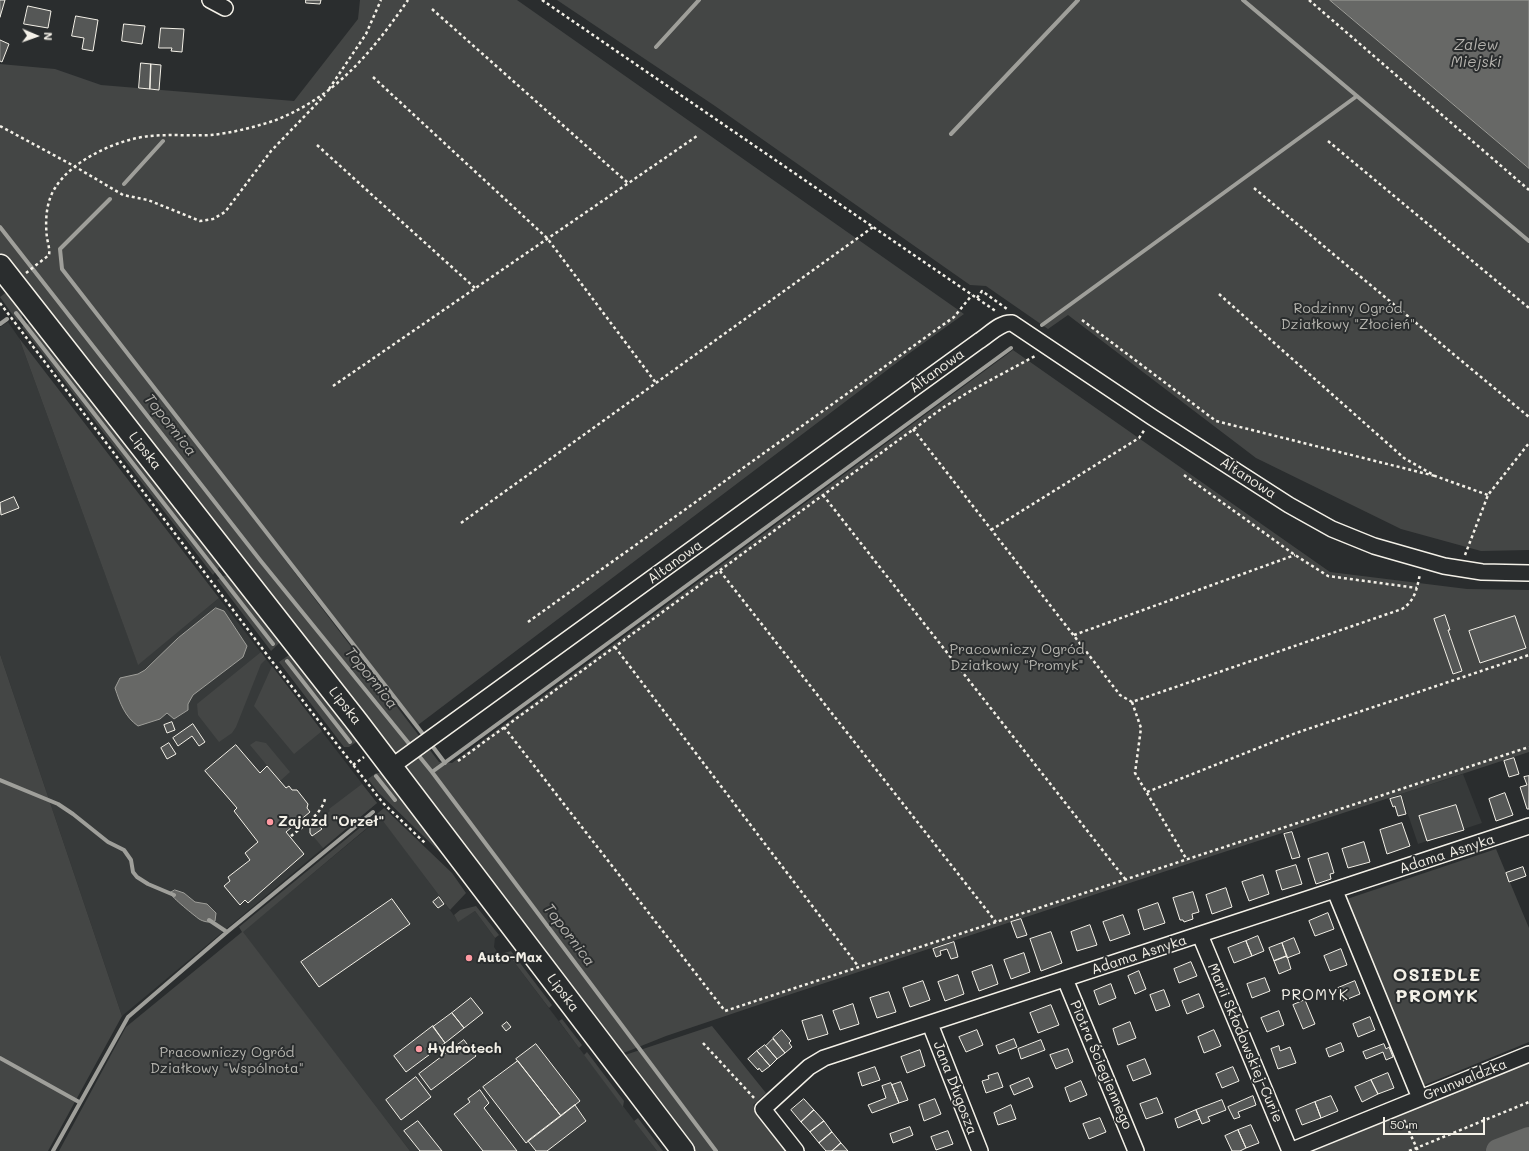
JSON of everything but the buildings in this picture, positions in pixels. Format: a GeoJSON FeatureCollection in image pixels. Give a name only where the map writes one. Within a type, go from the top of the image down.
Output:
{"type":"FeatureCollection","features":[{"type":"Feature","properties":{"kind":"main road","name":"Lipska"},"geometry":{"type":"LineString","coordinates":[[0,266],[397,763],[682,1151]]}},
{"type":"Feature","properties":{"kind":"street"},"geometry":{"type":"LineString","coordinates":[[210,0],[225,8]]}},
{"type":"Feature","properties":{"kind":"street","name":"Altanowa"},"geometry":{"type":"LineString","coordinates":[[397,763],[1012,318],[1048,348],[1152,417],[1290,505],[1332,528],[1374,546],[1417,559],[1462,570],[1529,573]]}},
{"type":"Feature","properties":{"kind":"street","name":"Adama Asnyka"},"geometry":{"type":"LineString","coordinates":[[763,1109],[820,1060],[1529,826]]}},
{"type":"Feature","properties":{"kind":"street"},"geometry":{"type":"LineString","coordinates":[[1335,891],[1420,1098]]}},
{"type":"Feature","properties":{"kind":"street","name":"Marii Skłodowskiej-Curie"},"geometry":{"type":"LineString","coordinates":[[1200,935],[1290,1151]]}},
{"type":"Feature","properties":{"kind":"street","name":"Piotra Ściegiennego"},"geometry":{"type":"LineString","coordinates":[[1065,979],[1136,1151]]}},
{"type":"Feature","properties":{"kind":"street","name":"Jana Długosza"},"geometry":{"type":"LineString","coordinates":[[930,1024],[980,1151]]}},
{"type":"Feature","properties":{"kind":"street","name":"Grunwaldzka"},"geometry":{"type":"LineString","coordinates":[[1290,1151],[1529,1054]]}},
{"type":"Feature","properties":{"kind":"street"},"geometry":{"type":"LineString","coordinates":[[763,1109],[796,1151]]}},
{"type":"Feature","properties":{"kind":"path"},"geometry":{"type":"LineString","coordinates":[[0,126],[74,166],[123,195],[148,200],[200,222],[213,219],[225,212],[271,151],[327,92],[366,34],[381,0]]}},
{"type":"Feature","properties":{"kind":"path"},"geometry":{"type":"LineString","coordinates":[[23,276],[50,252],[46,222],[49,203],[54,189],[67,171],[98,152],[128,141],[148,136],[210,135],[252,127],[296,110],[327,92],[342,81],[366,56],[408,0]]}},
{"type":"Feature","properties":{"kind":"path"},"geometry":{"type":"LineString","coordinates":[[542,0],[972,295],[1012,318]]}},
{"type":"Feature","properties":{"kind":"path"},"geometry":{"type":"LineString","coordinates":[[1309,0],[1529,190]]}},
{"type":"Feature","properties":{"kind":"path"},"geometry":{"type":"LineString","coordinates":[[432,9],[628,184]]}},
{"type":"Feature","properties":{"kind":"path"},"geometry":{"type":"LineString","coordinates":[[373,77],[547,238],[656,383]]}},
{"type":"Feature","properties":{"kind":"path"},"geometry":{"type":"LineString","coordinates":[[333,386],[697,136]]}},
{"type":"Feature","properties":{"kind":"path"},"geometry":{"type":"LineString","coordinates":[[1328,141],[1529,308]]}},
{"type":"Feature","properties":{"kind":"path"},"geometry":{"type":"LineString","coordinates":[[317,145],[475,288]]}},
{"type":"Feature","properties":{"kind":"path"},"geometry":{"type":"LineString","coordinates":[[1254,188],[1529,417]]}},
{"type":"Feature","properties":{"kind":"path"},"geometry":{"type":"LineString","coordinates":[[461,523],[873,227]]}},
{"type":"Feature","properties":{"kind":"path"},"geometry":{"type":"LineString","coordinates":[[977,298],[982,291],[1012,318]]}},
{"type":"Feature","properties":{"kind":"path"},"geometry":{"type":"LineString","coordinates":[[1219,294],[1404,458],[1435,476]]}},
{"type":"Feature","properties":{"kind":"path"},"geometry":{"type":"LineString","coordinates":[[528,622],[954,317],[972,295]]}},
{"type":"Feature","properties":{"kind":"path"},"geometry":{"type":"LineString","coordinates":[[0,303],[271,660],[383,803],[428,846]]}},
{"type":"Feature","properties":{"kind":"path"},"geometry":{"type":"LineString","coordinates":[[1082,320],[1216,421],[1435,476],[1488,495]]}},
{"type":"Feature","properties":{"kind":"path"},"geometry":{"type":"LineString","coordinates":[[458,761],[944,407],[972,390],[1029,361],[1048,348]]}},
{"type":"Feature","properties":{"kind":"path"},"geometry":{"type":"LineString","coordinates":[[991,530],[1139,438],[1152,417]]}},
{"type":"Feature","properties":{"kind":"path"},"geometry":{"type":"LineString","coordinates":[[913,429],[1120,695],[1132,702],[1141,728],[1135,774],[1187,860]]}},
{"type":"Feature","properties":{"kind":"path"},"geometry":{"type":"LineString","coordinates":[[1462,570],[1467,548],[1488,495],[1529,443]]}},
{"type":"Feature","properties":{"kind":"path"},"geometry":{"type":"LineString","coordinates":[[1184,475],[1295,555],[1328,576],[1417,588]]}},
{"type":"Feature","properties":{"kind":"path"},"geometry":{"type":"LineString","coordinates":[[823,495],[1126,880]]}},
{"type":"Feature","properties":{"kind":"path"},"geometry":{"type":"LineString","coordinates":[[1074,635],[1295,555]]}},
{"type":"Feature","properties":{"kind":"path"},"geometry":{"type":"LineString","coordinates":[[1132,702],[1402,609],[1412,601],[1417,588],[1421,569]]}},
{"type":"Feature","properties":{"kind":"path"},"geometry":{"type":"LineString","coordinates":[[720,570],[996,922]]}},
{"type":"Feature","properties":{"kind":"path"},"geometry":{"type":"LineString","coordinates":[[615,647],[858,967]]}},
{"type":"Feature","properties":{"kind":"path"},"geometry":{"type":"LineString","coordinates":[[1147,792],[1296,733],[1529,655]]}},
{"type":"Feature","properties":{"kind":"path"},"geometry":{"type":"LineString","coordinates":[[504,727],[725,1011],[1529,747]]}},
{"type":"Feature","properties":{"kind":"path"},"geometry":{"type":"LineString","coordinates":[[291,836],[312,819],[323,806],[325,799]]}},
{"type":"Feature","properties":{"kind":"path"},"geometry":{"type":"LineString","coordinates":[[703,1043],[763,1109]]}},
{"type":"Feature","properties":{"kind":"path"},"geometry":{"type":"LineString","coordinates":[[1409,1151],[1529,1102]]}},
{"type":"Feature","properties":{"kind":"path"},"geometry":{"type":"LineString","coordinates":[[1398,1107],[1417,1149]]}},
{"type":"Feature","properties":{"kind":"shaded area"},"geometry":{"type":"Polygon","coordinates":[[[8,322],[19,338],[138,664],[219,598],[377,803],[122,1016],[0,654],[0,327],[8,322]]]}},
{"type":"Feature","properties":{"kind":"shaded area"},"geometry":{"type":"Polygon","coordinates":[[[1463,774],[1482,823],[1418,844],[1401,794],[1463,774]]]}},
{"type":"Feature","properties":{"kind":"shaded area"},"geometry":{"type":"Polygon","coordinates":[[[381,817],[458,921],[475,911],[495,938],[494,947],[500,956],[511,958],[657,1151],[410,1151],[242,932],[381,817]]]}},
{"type":"Feature","properties":{"kind":"green space","name":"Pracowniczy Ogród Działkowy \"Promyk\""},"geometry":{"type":"Polygon","coordinates":[[[360,0],[517,0],[964,314],[907,355],[418,725],[103,321],[439,762],[452,763],[1013,350],[1330,572],[1467,589],[1529,590],[1529,752],[770,1001],[666,1036],[621,1054],[260,583],[0,253],[0,64],[55,69],[101,85],[294,101],[358,19],[360,0]]]}},
{"type":"Feature","properties":{"kind":"green space","name":"Rodzinny Ogród Działkowy \"Złocień\""},"geometry":{"type":"Polygon","coordinates":[[[557,0],[1330,0],[1529,168],[1529,550],[1481,551],[1401,529],[1256,458],[1068,315],[1048,329],[986,286],[970,285],[715,106],[557,0]]]}},
{"type":"Feature","properties":{"kind":"green space"},"geometry":{"type":"Polygon","coordinates":[[[8,291],[23,312],[22,317],[17,321],[0,297],[8,291]]]}},
{"type":"Feature","properties":{"kind":"green space"},"geometry":{"type":"Polygon","coordinates":[[[32,321],[222,564],[213,575],[22,327],[32,321]]]}},
{"type":"Feature","properties":{"kind":"green space"},"geometry":{"type":"Polygon","coordinates":[[[19,338],[219,598],[138,665],[19,338]]]}},
{"type":"Feature","properties":{"kind":"green space"},"geometry":{"type":"Polygon","coordinates":[[[229,575],[282,640],[271,651],[217,580],[223,576],[229,575]]]}},
{"type":"Feature","properties":{"kind":"green space"},"geometry":{"type":"Polygon","coordinates":[[[261,652],[266,659],[261,664],[236,727],[232,733],[219,742],[198,715],[197,704],[261,652]]]}},
{"type":"Feature","properties":{"kind":"green space"},"geometry":{"type":"Polygon","coordinates":[[[0,654],[122,1016],[48,1151],[0,1151],[0,654]]]}},
{"type":"Feature","properties":{"kind":"green space"},"geometry":{"type":"Polygon","coordinates":[[[289,655],[293,655],[359,740],[349,747],[344,747],[279,662],[289,655]]]}},
{"type":"Feature","properties":{"kind":"green space"},"geometry":{"type":"Polygon","coordinates":[[[272,666],[322,731],[294,754],[254,706],[272,666]]]}},
{"type":"Feature","properties":{"kind":"green space"},"geometry":{"type":"Polygon","coordinates":[[[256,741],[266,743],[290,772],[280,781],[250,745],[256,741]]]}},
{"type":"Feature","properties":{"kind":"green space"},"geometry":{"type":"Polygon","coordinates":[[[376,773],[384,773],[455,867],[378,792],[368,779],[376,773]]]}},
{"type":"Feature","properties":{"kind":"green space"},"geometry":{"type":"Polygon","coordinates":[[[362,784],[377,803],[323,848],[313,836],[322,829],[318,822],[330,811],[329,809],[362,784]]]}},
{"type":"Feature","properties":{"kind":"green space","name":"Pracowniczy Ogród Działkowy \"Wspólnota\""},"geometry":{"type":"Polygon","coordinates":[[[384,808],[452,873],[466,893],[450,910],[380,817],[243,932],[410,1151],[59,1151],[126,1027],[242,932],[239,927],[384,808]]]}},
{"type":"Feature","properties":{"kind":"green space"},"geometry":{"type":"Polygon","coordinates":[[[1496,849],[1529,928],[1529,1042],[1422,1086],[1347,899],[1496,849]]]}},
{"type":"Feature","properties":{"kind":"green space"},"geometry":{"type":"Polygon","coordinates":[[[476,906],[499,935],[495,938],[475,911],[458,922],[454,915],[460,910],[476,906]]]}},
{"type":"Feature","properties":{"kind":"green space"},"geometry":{"type":"Polygon","coordinates":[[[511,951],[552,1005],[549,1008],[511,958],[500,956],[511,951]]]}},
{"type":"Feature","properties":{"kind":"green space"},"geometry":{"type":"Polygon","coordinates":[[[562,1019],[582,1045],[579,1048],[559,1021],[562,1019]]]}},
{"type":"Feature","properties":{"kind":"green space"},"geometry":{"type":"Polygon","coordinates":[[[712,1026],[766,1093],[753,1105],[788,1151],[695,1151],[622,1056],[712,1026]]]}},
{"type":"Feature","properties":{"kind":"green space"},"geometry":{"type":"Polygon","coordinates":[[[587,1052],[624,1101],[623,1107],[584,1055],[587,1052]]]}},
{"type":"Feature","properties":{"kind":"green space"},"geometry":{"type":"Polygon","coordinates":[[[1529,1062],[1529,1151],[1314,1151],[1529,1062]]]}},
{"type":"Feature","properties":{"kind":"green space"},"geometry":{"type":"Polygon","coordinates":[[[638,1118],[663,1151],[657,1151],[634,1121],[638,1118]]]}},
{"type":"Feature","properties":{"kind":"water","name":"Zalew Miejski"},"geometry":{"type":"Polygon","coordinates":[[[1330,0],[1529,0],[1529,168],[1330,0]]]}},
{"type":"Feature","properties":{"kind":"water"},"geometry":{"type":"Polygon","coordinates":[[[216,608],[224,611],[247,646],[243,657],[193,695],[188,704],[188,710],[174,719],[167,713],[160,719],[138,726],[126,714],[119,699],[115,688],[120,678],[138,674],[145,670],[178,638],[216,608]]]}},
{"type":"Feature","properties":{"kind":"water"},"geometry":{"type":"Polygon","coordinates":[[[175,890],[184,893],[195,902],[207,904],[216,913],[215,921],[205,921],[197,917],[171,895],[170,893],[175,890]]]}},
{"type":"Feature","properties":{"kind":"waterway"},"geometry":{"type":"LineString","coordinates":[[656,47],[699,0]]}},
{"type":"Feature","properties":{"kind":"waterway"},"geometry":{"type":"LineString","coordinates":[[951,134],[1078,0]]}},
{"type":"Feature","properties":{"kind":"waterway"},"geometry":{"type":"LineString","coordinates":[[1243,0],[1529,241]]}},
{"type":"Feature","properties":{"kind":"waterway"},"geometry":{"type":"LineString","coordinates":[[1042,325],[1357,96]]}},
{"type":"Feature","properties":{"kind":"waterway"},"geometry":{"type":"LineString","coordinates":[[124,184],[163,141]]}},
{"type":"Feature","properties":{"kind":"waterway"},"geometry":{"type":"LineString","coordinates":[[110,199],[60,249],[62,269],[426,738]]}},
{"type":"Feature","properties":{"kind":"waterway","name":"Topornica"},"geometry":{"type":"LineString","coordinates":[[0,227],[260,560],[432,772],[716,1151]]}},
{"type":"Feature","properties":{"kind":"waterway"},"geometry":{"type":"LineString","coordinates":[[16,313],[273,644]]}},
{"type":"Feature","properties":{"kind":"waterway"},"geometry":{"type":"LineString","coordinates":[[0,324],[7,319]]}},
{"type":"Feature","properties":{"kind":"waterway"},"geometry":{"type":"LineString","coordinates":[[432,772],[1011,348]]}},
{"type":"Feature","properties":{"kind":"waterway"},"geometry":{"type":"LineString","coordinates":[[287,661],[350,742]]}},
{"type":"Feature","properties":{"kind":"waterway"},"geometry":{"type":"LineString","coordinates":[[430,743],[445,763]]}},
{"type":"Feature","properties":{"kind":"waterway"},"geometry":{"type":"LineString","coordinates":[[376,776],[395,800]]}},
{"type":"Feature","properties":{"kind":"waterway"},"geometry":{"type":"LineString","coordinates":[[0,780],[58,804],[108,842],[124,850],[131,860],[133,872],[137,877],[148,884],[174,895]]}},
{"type":"Feature","properties":{"kind":"waterway"},"geometry":{"type":"LineString","coordinates":[[53,1151],[128,1017],[227,932],[373,812]]}},
{"type":"Feature","properties":{"kind":"waterway"},"geometry":{"type":"LineString","coordinates":[[209,920],[227,932]]}},
{"type":"Feature","properties":{"kind":"waterway"},"geometry":{"type":"LineString","coordinates":[[0,1058],[79,1102]]}},
{"type":"Feature","properties":{"kind":"waterway"},"geometry":{"type":"LineString","coordinates":[[1498,1151],[1529,1139]]}},
{"type":"Feature","properties":{"kind":"place","name":"Zajazd \"Orzeł\""},"geometry":{"type":"Point","coordinates":[270,822]}},
{"type":"Feature","properties":{"kind":"place","name":"Auto-Max"},"geometry":{"type":"Point","coordinates":[469,958]}},
{"type":"Feature","properties":{"kind":"place","name":"Hydrotech"},"geometry":{"type":"Point","coordinates":[419,1049]}},
{"type":"Feature","properties":{"kind":"district","name":"OSIEDLE PROMYK"},"geometry":{"type":"Point","coordinates":[1437,985]}},
{"type":"Feature","properties":{"kind":"district","name":"PROMYK"},"geometry":{"type":"Point","coordinates":[1315,995]}}]}
